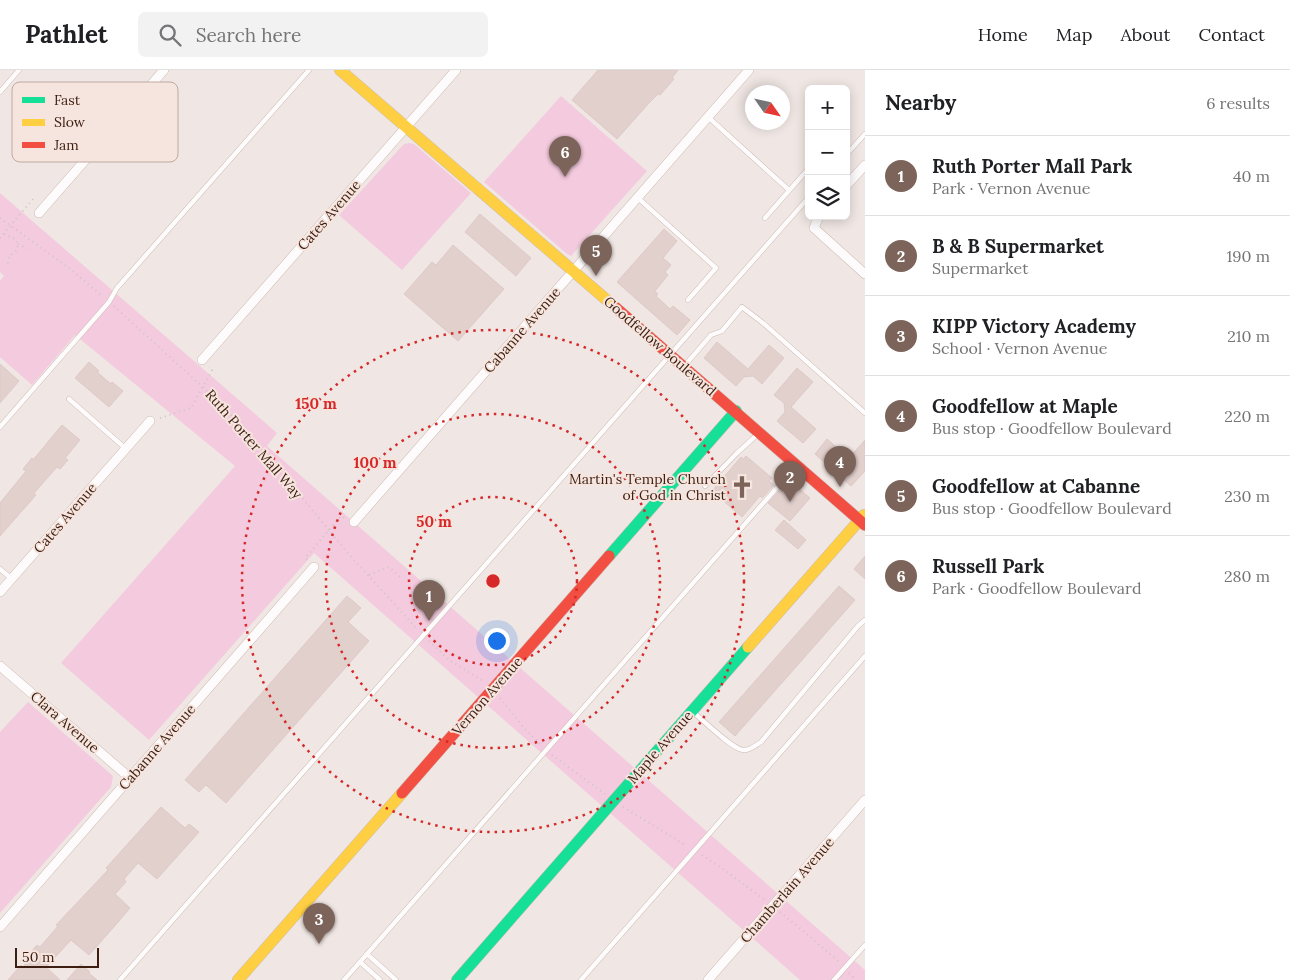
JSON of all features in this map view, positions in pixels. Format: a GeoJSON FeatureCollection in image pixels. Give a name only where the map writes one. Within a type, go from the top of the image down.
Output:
{"type":"FeatureCollection","features":[{"type":"Feature","properties":{"kind":"street"},"geometry":{"type":"LineString","coordinates":[[154,82],[164,70]]}},
{"type":"Feature","properties":{"kind":"street","name":"Goodfellow Boulevard"},"geometry":{"type":"LineString","coordinates":[[340,70],[863,520]]}},
{"type":"Feature","properties":{"kind":"street","name":"Cates Avenue"},"geometry":{"type":"LineString","coordinates":[[202,360],[456,70]]}},
{"type":"Feature","properties":{"kind":"street","name":"Cabanne Avenue"},"geometry":{"type":"LineString","coordinates":[[354,522],[749,70]]}},
{"type":"Feature","properties":{"kind":"street"},"geometry":{"type":"LineString","coordinates":[[39,213],[84,162]]}},
{"type":"Feature","properties":{"kind":"street"},"geometry":{"type":"LineString","coordinates":[[850,182],[865,165]]}},
{"type":"Feature","properties":{"kind":"street"},"geometry":{"type":"LineString","coordinates":[[817,220],[814,228],[865,274]]}},
{"type":"Feature","properties":{"kind":"street","name":"Vernon Avenue"},"geometry":{"type":"LineString","coordinates":[[238,980],[736,411]]}},
{"type":"Feature","properties":{"kind":"street","name":"Cates Avenue"},"geometry":{"type":"LineString","coordinates":[[0,592],[150,421]]}},
{"type":"Feature","properties":{"kind":"street","name":"Maple Avenue"},"geometry":{"type":"LineString","coordinates":[[457,980],[692,711],[863,520]]}},
{"type":"Feature","properties":{"kind":"street","name":"Cabanne Avenue"},"geometry":{"type":"LineString","coordinates":[[0,927],[314,567]]}},
{"type":"Feature","properties":{"kind":"street","name":"Clara Avenue"},"geometry":{"type":"LineString","coordinates":[[0,666],[130,778]]}},
{"type":"Feature","properties":{"kind":"street","name":"Chamberlain Avenue"},"geometry":{"type":"LineString","coordinates":[[708,980],[865,800]]}},
{"type":"Feature","properties":{"kind":"lane"},"geometry":{"type":"LineString","coordinates":[[0,92],[19,70]]}},
{"type":"Feature","properties":{"kind":"lane"},"geometry":{"type":"LineString","coordinates":[[0,427],[109,302],[117,288],[310,70]]}},
{"type":"Feature","properties":{"kind":"lane"},"geometry":{"type":"LineString","coordinates":[[708,117],[790,190]]}},
{"type":"Feature","properties":{"kind":"lane"},"geometry":{"type":"LineString","coordinates":[[850,151],[865,134]]}},
{"type":"Feature","properties":{"kind":"lane"},"geometry":{"type":"LineString","coordinates":[[765,218],[805,173]]}},
{"type":"Feature","properties":{"kind":"lane"},"geometry":{"type":"LineString","coordinates":[[638,198],[716,268],[688,300]]}},
{"type":"Feature","properties":{"kind":"lane"},"geometry":{"type":"LineString","coordinates":[[120,980],[805,202]]}},
{"type":"Feature","properties":{"kind":"lane"},"geometry":{"type":"LineString","coordinates":[[684,366],[711,335],[722,330],[742,307],[865,412]]}},
{"type":"Feature","properties":{"kind":"lane"},"geometry":{"type":"LineString","coordinates":[[69,399],[125,448]]}},
{"type":"Feature","properties":{"kind":"lane"},"geometry":{"type":"LineString","coordinates":[[705,486],[736,453],[760,432]]}},
{"type":"Feature","properties":{"kind":"lane"},"geometry":{"type":"LineString","coordinates":[[344,980],[797,465]]}},
{"type":"Feature","properties":{"kind":"lane"},"geometry":{"type":"LineString","coordinates":[[0,569],[12,579]]}},
{"type":"Feature","properties":{"kind":"lane"},"geometry":{"type":"LineString","coordinates":[[692,711],[734,746],[744,750],[752,748],[761,742],[865,620]]}},
{"type":"Feature","properties":{"kind":"lane"},"geometry":{"type":"LineString","coordinates":[[581,980],[865,656]]}},
{"type":"Feature","properties":{"kind":"lane"},"geometry":{"type":"LineString","coordinates":[[834,980],[865,945]]}},
{"type":"Feature","properties":{"kind":"lane"},"geometry":{"type":"LineString","coordinates":[[366,954],[396,980]]}},
{"type":"Feature","properties":{"kind":"lane"},"geometry":{"type":"LineString","coordinates":[[360,962],[380,980]]}},
{"type":"Feature","properties":{"kind":"path"},"geometry":{"type":"LineString","coordinates":[[0,238],[33,199]]}},
{"type":"Feature","properties":{"kind":"path","name":"Ruth Porter Mall Way"},"geometry":{"type":"LineString","coordinates":[[0,218],[69,268],[178,362],[190,376],[204,386],[246,431],[329,532],[420,631]]}},
{"type":"Feature","properties":{"kind":"path"},"geometry":{"type":"LineString","coordinates":[[4,234],[15,239],[18,244],[27,249]]}},
{"type":"Feature","properties":{"kind":"path"},"geometry":{"type":"LineString","coordinates":[[11,266],[8,263],[9,256],[17,250],[18,244]]}},
{"type":"Feature","properties":{"kind":"path"},"geometry":{"type":"LineString","coordinates":[[150,421],[191,408],[212,370],[202,360]]}},
{"type":"Feature","properties":{"kind":"path"},"geometry":{"type":"LineString","coordinates":[[314,567],[305,558],[341,516],[354,522]]}},
{"type":"Feature","properties":{"kind":"path"},"geometry":{"type":"LineString","coordinates":[[368,576],[389,566],[400,577]]}},
{"type":"Feature","properties":{"kind":"path"},"geometry":{"type":"LineString","coordinates":[[428,640],[448,659],[488,684]]}},
{"type":"Feature","properties":{"kind":"path"},"geometry":{"type":"LineString","coordinates":[[778,911],[807,934],[856,980]]}},
{"type":"Feature","properties":{"kind":"shaded area"},"geometry":{"type":"Polygon","coordinates":[[[561,96],[647,171],[571,256],[484,182],[561,96]]]}},
{"type":"Feature","properties":{"kind":"shaded area"},"geometry":{"type":"Polygon","coordinates":[[[404,144],[414,144],[471,193],[402,270],[339,215],[404,144]]]}},
{"type":"Feature","properties":{"kind":"shaded area"},"geometry":{"type":"Polygon","coordinates":[[[0,193],[277,433],[267,446],[865,970],[865,980],[800,980],[314,553],[149,740],[61,663],[235,466],[75,335],[32,385],[0,357],[0,281],[4,276],[0,272],[0,193]]]}},
{"type":"Feature","properties":{"kind":"shaded area"},"geometry":{"type":"Polygon","coordinates":[[[28,702],[113,776],[111,787],[0,913],[0,732],[28,702]]]}},
{"type":"Feature","properties":{"kind":"building"},"geometry":{"type":"Polygon","coordinates":[[[598,70],[678,70],[672,78],[674,79],[660,95],[658,94],[649,103],[617,139],[572,100],[598,70]]]}},
{"type":"Feature","properties":{"kind":"building"},"geometry":{"type":"Polygon","coordinates":[[[480,214],[531,258],[516,276],[465,232],[480,214]]]}},
{"type":"Feature","properties":{"kind":"building"},"geometry":{"type":"Polygon","coordinates":[[[664,229],[677,241],[663,258],[671,265],[665,272],[668,275],[655,291],[658,294],[656,296],[670,309],[673,306],[690,320],[677,335],[617,282],[664,229]]]}},
{"type":"Feature","properties":{"kind":"building"},"geometry":{"type":"Polygon","coordinates":[[[453,245],[504,289],[458,341],[404,294],[432,262],[436,265],[453,245]]]}},
{"type":"Feature","properties":{"kind":"building"},"geometry":{"type":"Polygon","coordinates":[[[717,342],[748,369],[769,345],[784,358],[762,384],[753,376],[744,377],[736,386],[704,358],[717,342]]]}},
{"type":"Feature","properties":{"kind":"building"},"geometry":{"type":"Polygon","coordinates":[[[89,362],[111,384],[112,382],[123,391],[109,407],[75,378],[89,362]]]}},
{"type":"Feature","properties":{"kind":"building"},"geometry":{"type":"Polygon","coordinates":[[[0,364],[19,381],[0,403],[0,364]]]}},
{"type":"Feature","properties":{"kind":"building"},"geometry":{"type":"Polygon","coordinates":[[[797,368],[813,382],[791,407],[816,429],[803,443],[777,421],[785,412],[784,403],[774,395],[797,368]]]}},
{"type":"Feature","properties":{"kind":"building"},"geometry":{"type":"Polygon","coordinates":[[[62,425],[80,440],[65,458],[68,460],[60,469],[57,467],[34,493],[36,495],[0,536],[0,503],[26,471],[23,469],[32,458],[33,460],[62,425]]]}},
{"type":"Feature","properties":{"kind":"building"},"geometry":{"type":"Polygon","coordinates":[[[827,439],[849,458],[865,440],[865,471],[851,486],[815,454],[827,439]]]}},
{"type":"Feature","properties":{"kind":"building","name":"Martin's Temple Church of God in Christ"},"geometry":{"type":"Polygon","coordinates":[[[746,456],[772,478],[769,481],[774,485],[762,498],[760,496],[742,517],[712,491],[741,457],[743,459],[746,456]]]}},
{"type":"Feature","properties":{"kind":"building"},"geometry":{"type":"Polygon","coordinates":[[[791,482],[810,498],[790,521],[768,503],[780,490],[782,492],[791,482]]]}},
{"type":"Feature","properties":{"kind":"building"},"geometry":{"type":"Polygon","coordinates":[[[784,520],[806,540],[798,549],[775,530],[784,520]]]}},
{"type":"Feature","properties":{"kind":"building"},"geometry":{"type":"Polygon","coordinates":[[[865,556],[865,579],[854,569],[865,556]]]}},
{"type":"Feature","properties":{"kind":"building"},"geometry":{"type":"Polygon","coordinates":[[[839,586],[855,600],[735,736],[719,722],[839,586]]]}},
{"type":"Feature","properties":{"kind":"building"},"geometry":{"type":"Polygon","coordinates":[[[347,596],[361,608],[348,622],[369,641],[226,803],[206,785],[199,792],[185,780],[347,596]]]}},
{"type":"Feature","properties":{"kind":"building"},"geometry":{"type":"Polygon","coordinates":[[[161,807],[185,828],[189,824],[199,832],[157,879],[138,863],[124,879],[126,882],[115,894],[130,908],[113,928],[89,955],[71,940],[46,967],[60,980],[8,980],[21,965],[23,967],[34,953],[32,951],[37,945],[40,947],[58,926],[56,925],[108,870],[106,868],[161,807]]]}},
{"type":"Feature","properties":{"kind":"building"},"geometry":{"type":"Polygon","coordinates":[[[81,964],[89,973],[97,980],[67,980],[81,964]]]}},
{"type":"Feature","properties":{"kind":"traffic: fast"},"geometry":{"type":"LineString","coordinates":[[609,556],[736,411]]}},
{"type":"Feature","properties":{"kind":"traffic: fast"},"geometry":{"type":"LineString","coordinates":[[457,980],[748,647]]}},
{"type":"Feature","properties":{"kind":"traffic: slow"},"geometry":{"type":"LineString","coordinates":[[340,70],[616,308]]}},
{"type":"Feature","properties":{"kind":"traffic: slow"},"geometry":{"type":"LineString","coordinates":[[748,647],[864,515]]}},
{"type":"Feature","properties":{"kind":"traffic: slow"},"geometry":{"type":"LineString","coordinates":[[238,980],[402,793]]}},
{"type":"Feature","properties":{"kind":"traffic: jam"},"geometry":{"type":"LineString","coordinates":[[616,308],[865,525]]}},
{"type":"Feature","properties":{"kind":"traffic: jam"},"geometry":{"type":"LineString","coordinates":[[402,793],[609,556]]}},
{"type":"Feature","properties":{"kind":"place","name":"Russell Park"},"geometry":{"type":"Point","coordinates":[565,177]}},
{"type":"Feature","properties":{"kind":"place","name":"Goodfellow at Cabanne"},"geometry":{"type":"Point","coordinates":[596,276]}},
{"type":"Feature","properties":{"kind":"place","name":"Martin's Temple Church of God in Christ"},"geometry":{"type":"Point","coordinates":[742,487]}},
{"type":"Feature","properties":{"kind":"place","name":"Goodfellow at Maple"},"geometry":{"type":"Point","coordinates":[840,487]}},
{"type":"Feature","properties":{"kind":"place","name":"B & B Supermarket"},"geometry":{"type":"Point","coordinates":[790,502]}},
{"type":"Feature","properties":{"kind":"place","name":"Ruth Porter Mall Park"},"geometry":{"type":"Point","coordinates":[429,621]}},
{"type":"Feature","properties":{"kind":"place","name":"KIPP Victory Academy"},"geometry":{"type":"Point","coordinates":[319,944]}}]}
